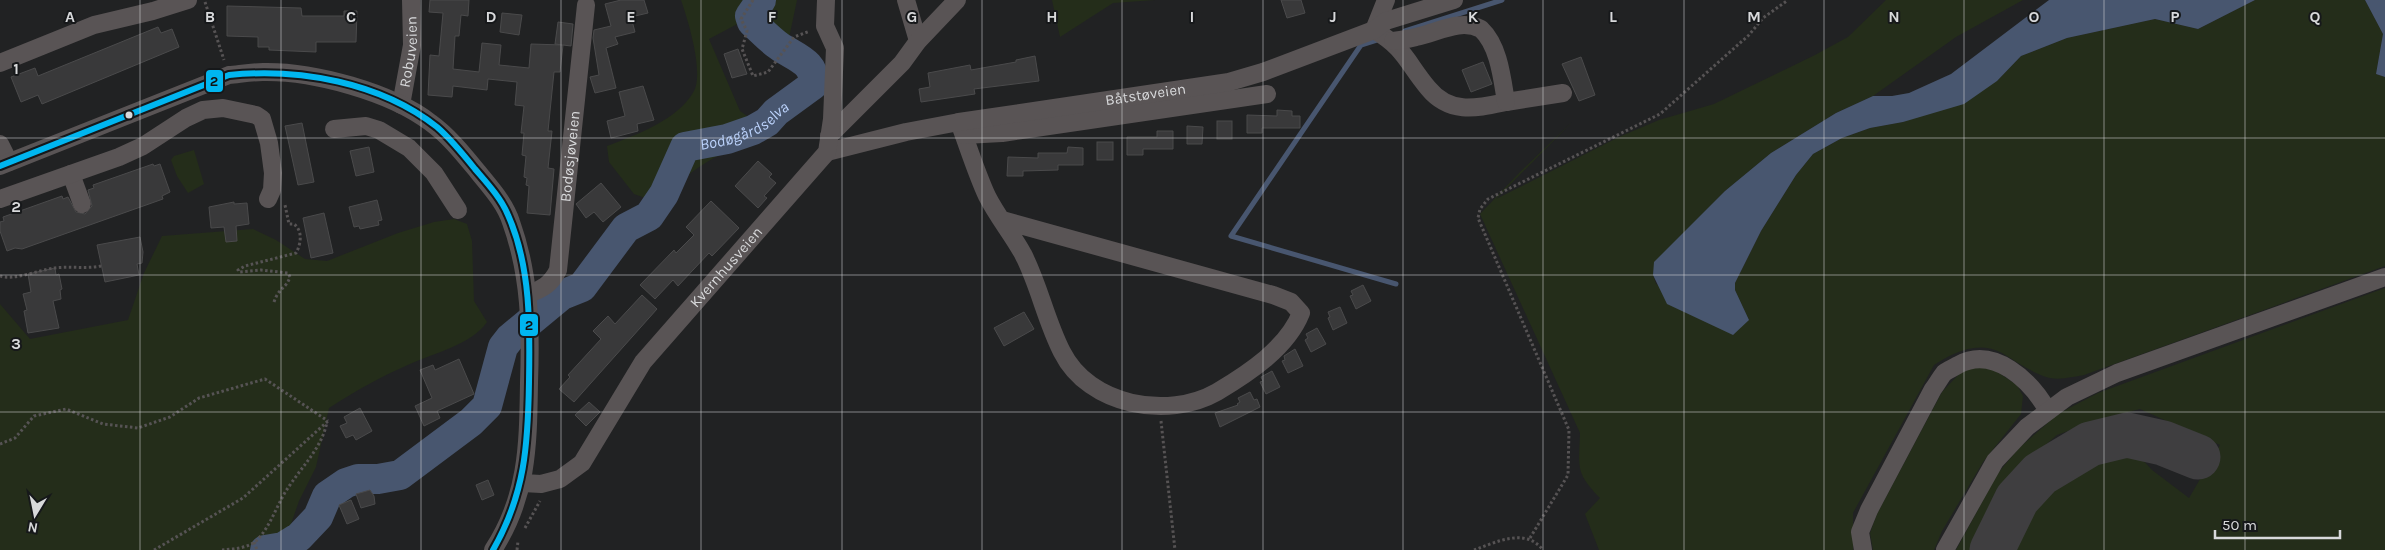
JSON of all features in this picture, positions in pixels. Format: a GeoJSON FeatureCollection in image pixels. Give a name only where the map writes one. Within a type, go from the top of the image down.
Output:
{"type":"FeatureCollection","features":[{"type":"Feature","properties":{"kind":"street"},"geometry":{"type":"LineString","coordinates":[[0,63],[94,25],[153,11],[188,0]]}},
{"type":"Feature","properties":{"kind":"street","name":"Robuveien"},"geometry":{"type":"LineString","coordinates":[[401,105],[412,45],[411,0]]}},
{"type":"Feature","properties":{"kind":"street"},"geometry":{"type":"LineString","coordinates":[[826,0],[825,26],[835,48],[832,119],[828,144]]}},
{"type":"Feature","properties":{"kind":"street"},"geometry":{"type":"LineString","coordinates":[[906,0],[918,41]]}},
{"type":"Feature","properties":{"kind":"street","name":"Kvernhusveien"},"geometry":{"type":"LineString","coordinates":[[523,483],[541,484],[560,479],[582,463],[643,362],[828,144],[902,63],[918,41],[957,0]]}},
{"type":"Feature","properties":{"kind":"street"},"geometry":{"type":"LineString","coordinates":[[1386,0],[1374,30],[1393,41],[1428,88],[1443,102],[1469,109],[1563,92]]}},
{"type":"Feature","properties":{"kind":"street","name":"Båtstøveien"},"geometry":{"type":"LineString","coordinates":[[828,144],[906,132],[961,128],[1229,82],[1263,72],[1374,30],[1386,21],[1454,0]]}},
{"type":"Feature","properties":{"kind":"street","name":"Bodøsjøveien"},"geometry":{"type":"LineString","coordinates":[[528,294],[542,289],[552,281],[558,270],[586,5]]}},
{"type":"Feature","properties":{"kind":"street"},"geometry":{"type":"LineString","coordinates":[[1393,41],[1416,38],[1458,25],[1466,24],[1481,28],[1494,52],[1502,77],[1506,102]]}},
{"type":"Feature","properties":{"kind":"street"},"geometry":{"type":"LineString","coordinates":[[0,144],[5,164],[229,75],[264,72],[323,78],[355,86],[401,105],[431,122],[461,151],[497,195],[511,220],[520,250],[528,294],[530,322],[528,444],[523,483],[512,516],[493,550]]}},
{"type":"Feature","properties":{"kind":"street"},"geometry":{"type":"LineString","coordinates":[[1002,220],[1273,295],[1292,302],[1301,313],[1295,328],[1272,352],[1240,378],[1210,396],[1188,404],[1160,408],[1135,404],[1113,397],[1081,378],[1063,354],[1023,255],[987,196],[961,128],[1002,133],[1267,94]]}},
{"type":"Feature","properties":{"kind":"street"},"geometry":{"type":"LineString","coordinates":[[0,199],[143,146],[186,118],[202,110],[223,108],[256,115],[262,119],[272,161],[270,195]]}},
{"type":"Feature","properties":{"kind":"street"},"geometry":{"type":"LineString","coordinates":[[334,129],[366,126],[379,130],[409,148],[434,173],[458,210]]}},
{"type":"Feature","properties":{"kind":"street"},"geometry":{"type":"LineString","coordinates":[[71,174],[82,204]]}},
{"type":"Feature","properties":{"kind":"street"},"geometry":{"type":"LineString","coordinates":[[1945,550],[1995,461],[2027,427],[2067,397],[2117,374],[2385,277]]}},
{"type":"Feature","properties":{"kind":"street"},"geometry":{"type":"LineString","coordinates":[[1862,550],[1860,532],[1868,510],[1933,389],[1945,372],[1964,362],[1983,358],[2006,365],[2041,398],[2048,411]]}},
{"type":"Feature","properties":{"kind":"path"},"geometry":{"type":"LineString","coordinates":[[204,0],[229,75]]}},
{"type":"Feature","properties":{"kind":"path"},"geometry":{"type":"LineString","coordinates":[[753,0],[741,19],[747,31],[742,49],[753,76],[768,72],[794,37],[825,26]]}},
{"type":"Feature","properties":{"kind":"path"},"geometry":{"type":"LineString","coordinates":[[1530,538],[1568,475],[1569,430],[1478,218],[1480,209],[1488,199],[1660,114],[1749,35],[1763,18],[1788,0]]}},
{"type":"Feature","properties":{"kind":"path"},"geometry":{"type":"LineString","coordinates":[[270,195],[281,195],[284,200],[289,224],[294,224],[299,228],[301,243],[299,248],[296,253],[245,266],[238,270],[240,272],[261,270],[288,273],[290,276],[289,281],[279,290],[274,302]]}},
{"type":"Feature","properties":{"kind":"path"},"geometry":{"type":"LineString","coordinates":[[0,276],[10,278],[55,268],[86,269],[101,266]]}},
{"type":"Feature","properties":{"kind":"path"},"geometry":{"type":"LineString","coordinates":[[0,444],[15,438],[34,416],[66,409],[103,424],[138,428],[170,417],[199,398],[265,379],[328,421]]}},
{"type":"Feature","properties":{"kind":"path"},"geometry":{"type":"LineString","coordinates":[[1160,408],[1175,550]]}},
{"type":"Feature","properties":{"kind":"path"},"geometry":{"type":"LineString","coordinates":[[222,550],[254,544],[259,538],[289,485],[311,457],[325,433],[328,421]]}},
{"type":"Feature","properties":{"kind":"path"},"geometry":{"type":"LineString","coordinates":[[154,550],[243,498],[328,421]]}},
{"type":"Feature","properties":{"kind":"path"},"geometry":{"type":"LineString","coordinates":[[1474,550],[1512,537],[1530,538],[1544,550]]}},
{"type":"Feature","properties":{"kind":"path"},"geometry":{"type":"LineString","coordinates":[[517,550],[518,540]]}},
{"type":"Feature","properties":{"kind":"path"},"geometry":{"type":"LineString","coordinates":[[254,544],[257,550]]}},
{"type":"Feature","properties":{"kind":"green space"},"geometry":{"type":"Polygon","coordinates":[[[681,0],[746,0],[743,21],[709,39],[740,111],[771,133],[738,146],[715,158],[666,192],[651,200],[634,194],[609,162],[607,146],[643,131],[667,118],[687,101],[694,91],[697,82],[696,59],[691,33],[681,0]]]}},
{"type":"Feature","properties":{"kind":"green space"},"geometry":{"type":"Polygon","coordinates":[[[766,0],[797,0],[789,38],[784,46],[755,22],[753,17],[766,0]]]}},
{"type":"Feature","properties":{"kind":"green space"},"geometry":{"type":"Polygon","coordinates":[[[1052,0],[1155,0],[1113,3],[1060,37],[1052,0]]]}},
{"type":"Feature","properties":{"kind":"green space"},"geometry":{"type":"Polygon","coordinates":[[[1886,0],[2023,0],[1956,37],[1873,96],[1836,113],[1771,153],[1725,191],[1655,262],[1653,275],[1656,284],[1749,320],[1735,290],[1735,283],[1761,231],[1796,175],[1813,154],[1842,138],[1870,128],[1903,122],[1997,81],[2021,56],[2067,38],[2155,19],[2198,29],[2255,0],[2365,0],[2383,34],[2376,74],[2385,77],[2385,266],[2084,375],[2070,378],[2060,379],[2040,375],[1993,349],[1967,349],[1950,356],[1934,365],[1853,513],[1853,550],[1599,550],[1585,514],[1600,498],[1586,482],[1580,469],[1580,433],[1480,214],[1572,122],[1496,199],[1619,137],[1659,120],[1714,104],[1815,55],[1848,37],[1886,0]]]}},
{"type":"Feature","properties":{"kind":"green space"},"geometry":{"type":"Polygon","coordinates":[[[194,150],[204,184],[188,193],[177,176],[171,160],[174,156],[194,150]]]}},
{"type":"Feature","properties":{"kind":"green space"},"geometry":{"type":"Polygon","coordinates":[[[454,219],[467,224],[472,241],[474,301],[487,322],[472,337],[389,374],[329,408],[316,467],[299,501],[283,547],[265,550],[0,550],[0,304],[30,339],[128,320],[144,273],[162,236],[253,229],[276,240],[305,259],[327,261],[398,233],[434,222],[454,219]]]}},
{"type":"Feature","properties":{"kind":"green space"},"geometry":{"type":"Polygon","coordinates":[[[2385,288],[2385,550],[2008,550],[2026,517],[2048,490],[2062,478],[2094,462],[2113,457],[2140,457],[2152,470],[2189,498],[2220,445],[2140,409],[2101,419],[2057,435],[2029,459],[2000,496],[1973,550],[1956,550],[1998,473],[2019,448],[2058,414],[2098,393],[2385,288]]]}},
{"type":"Feature","properties":{"kind":"green space"},"geometry":{"type":"Polygon","coordinates":[[[1975,366],[1991,368],[2017,385],[2023,396],[2021,414],[1983,462],[1942,531],[1934,550],[1873,550],[1870,533],[1877,514],[1942,392],[1962,371],[1975,366]]]}},
{"type":"Feature","properties":{"kind":"water"},"geometry":{"type":"Polygon","coordinates":[[[2049,0],[2255,0],[2198,29],[2155,19],[2067,38],[2021,56],[1997,81],[1964,104],[1903,122],[1870,128],[1842,138],[1813,154],[1796,175],[1761,231],[1735,283],[1735,290],[1749,320],[1733,335],[1667,304],[1653,275],[1654,262],[1725,191],[1771,153],[1836,113],[1873,96],[1892,96],[1909,93],[1951,74],[2049,0]]]}},
{"type":"Feature","properties":{"kind":"water"},"geometry":{"type":"Polygon","coordinates":[[[2365,0],[2385,0],[2385,77],[2376,74],[2383,34],[2365,0]]]}},
{"type":"Feature","properties":{"kind":"building"},"geometry":{"type":"Polygon","coordinates":[[[430,0],[469,0],[468,16],[461,15],[459,36],[455,36],[453,69],[479,72],[482,43],[501,45],[499,65],[529,68],[531,44],[563,45],[560,72],[554,72],[548,131],[552,131],[548,168],[554,169],[550,215],[527,213],[529,186],[526,185],[527,178],[524,177],[526,156],[522,155],[524,133],[521,133],[524,106],[515,105],[517,82],[488,79],[487,90],[453,86],[452,97],[428,95],[430,55],[439,56],[443,13],[429,12],[430,0]]]}},
{"type":"Feature","properties":{"kind":"building"},"geometry":{"type":"Polygon","coordinates":[[[621,0],[644,0],[648,13],[631,17],[635,32],[615,37],[618,44],[606,48],[616,88],[595,93],[590,77],[599,75],[593,38],[594,30],[611,26],[605,4],[621,0]]]}},
{"type":"Feature","properties":{"kind":"building"},"geometry":{"type":"Polygon","coordinates":[[[1281,0],[1301,0],[1305,13],[1287,18],[1281,0]]]}},
{"type":"Feature","properties":{"kind":"building"},"geometry":{"type":"Polygon","coordinates":[[[227,6],[301,8],[302,16],[344,16],[344,11],[357,11],[356,42],[316,42],[316,52],[269,50],[269,47],[258,47],[258,37],[227,36],[227,6]]]}},
{"type":"Feature","properties":{"kind":"building"},"geometry":{"type":"Polygon","coordinates":[[[502,13],[522,15],[519,35],[500,32],[502,13]]]}},
{"type":"Feature","properties":{"kind":"building"},"geometry":{"type":"Polygon","coordinates":[[[558,22],[573,24],[571,46],[555,44],[558,22]]]}},
{"type":"Feature","properties":{"kind":"building"},"geometry":{"type":"Polygon","coordinates":[[[158,27],[161,33],[172,29],[179,47],[42,104],[38,95],[21,102],[11,77],[35,68],[38,76],[158,27]]]}},
{"type":"Feature","properties":{"kind":"building"},"geometry":{"type":"Polygon","coordinates":[[[738,49],[747,74],[732,78],[724,54],[738,49]]]}},
{"type":"Feature","properties":{"kind":"building"},"geometry":{"type":"Polygon","coordinates":[[[1035,56],[1039,81],[974,89],[975,94],[921,102],[919,89],[930,87],[928,73],[970,65],[971,70],[1016,62],[1016,60],[1035,56]]]}},
{"type":"Feature","properties":{"kind":"building"},"geometry":{"type":"Polygon","coordinates":[[[1581,57],[1595,95],[1579,101],[1562,64],[1581,57]]]}},
{"type":"Feature","properties":{"kind":"building"},"geometry":{"type":"Polygon","coordinates":[[[1483,62],[1492,84],[1471,92],[1462,70],[1483,62]]]}},
{"type":"Feature","properties":{"kind":"building"},"geometry":{"type":"Polygon","coordinates":[[[643,86],[654,120],[637,124],[638,131],[611,138],[607,121],[625,116],[619,92],[643,86]]]}},
{"type":"Feature","properties":{"kind":"building"},"geometry":{"type":"Polygon","coordinates":[[[1277,110],[1292,111],[1292,116],[1300,116],[1300,128],[1262,128],[1262,133],[1247,133],[1247,115],[1277,116],[1277,110]]]}},
{"type":"Feature","properties":{"kind":"building"},"geometry":{"type":"Polygon","coordinates":[[[1217,121],[1232,121],[1232,139],[1217,139],[1217,121]]]}},
{"type":"Feature","properties":{"kind":"building"},"geometry":{"type":"Polygon","coordinates":[[[302,123],[314,182],[298,185],[285,126],[302,123]]]}},
{"type":"Feature","properties":{"kind":"building"},"geometry":{"type":"Polygon","coordinates":[[[1187,126],[1203,127],[1202,144],[1187,144],[1187,126]]]}},
{"type":"Feature","properties":{"kind":"building"},"geometry":{"type":"Polygon","coordinates":[[[1157,131],[1173,131],[1173,149],[1143,149],[1143,155],[1127,155],[1127,137],[1157,137],[1157,131]]]}},
{"type":"Feature","properties":{"kind":"building"},"geometry":{"type":"Polygon","coordinates":[[[1097,142],[1113,142],[1113,160],[1097,160],[1097,142]]]}},
{"type":"Feature","properties":{"kind":"building"},"geometry":{"type":"Polygon","coordinates":[[[369,147],[374,172],[356,176],[350,151],[369,147]]]}},
{"type":"Feature","properties":{"kind":"building"},"geometry":{"type":"Polygon","coordinates":[[[1068,147],[1083,148],[1083,165],[1058,165],[1058,170],[1023,171],[1023,176],[1007,176],[1008,157],[1038,158],[1038,153],[1067,153],[1068,147]]]}},
{"type":"Feature","properties":{"kind":"building"},"geometry":{"type":"Polygon","coordinates":[[[758,161],[772,174],[769,177],[776,183],[764,196],[767,198],[758,208],[735,186],[758,161]]]}},
{"type":"Feature","properties":{"kind":"building"},"geometry":{"type":"Polygon","coordinates":[[[153,164],[154,166],[160,164],[170,192],[162,196],[163,199],[22,249],[15,248],[7,251],[0,231],[0,222],[4,221],[3,217],[62,196],[63,199],[68,197],[76,212],[85,214],[92,206],[88,190],[94,188],[93,185],[153,164]]]}},
{"type":"Feature","properties":{"kind":"building"},"geometry":{"type":"Polygon","coordinates":[[[601,183],[621,207],[603,222],[594,212],[586,218],[576,204],[601,183]]]}},
{"type":"Feature","properties":{"kind":"building"},"geometry":{"type":"Polygon","coordinates":[[[377,200],[382,220],[378,221],[379,225],[360,229],[359,226],[354,227],[349,207],[377,200]]]}},
{"type":"Feature","properties":{"kind":"building"},"geometry":{"type":"Polygon","coordinates":[[[711,201],[739,228],[712,256],[709,253],[678,286],[673,280],[655,299],[640,285],[674,250],[676,253],[694,235],[686,227],[711,201]]]}},
{"type":"Feature","properties":{"kind":"building"},"geometry":{"type":"Polygon","coordinates":[[[234,202],[234,204],[247,203],[249,224],[236,226],[237,241],[226,242],[224,227],[211,228],[209,207],[234,202]]]}},
{"type":"Feature","properties":{"kind":"building"},"geometry":{"type":"Polygon","coordinates":[[[324,213],[333,253],[311,258],[303,218],[324,213]]]}},
{"type":"Feature","properties":{"kind":"building"},"geometry":{"type":"Polygon","coordinates":[[[140,237],[143,252],[142,263],[137,264],[139,275],[105,282],[97,245],[140,237]]]}},
{"type":"Feature","properties":{"kind":"building"},"geometry":{"type":"Polygon","coordinates":[[[55,268],[56,275],[59,274],[62,289],[60,290],[61,299],[53,301],[59,328],[28,333],[24,311],[27,310],[23,294],[31,292],[28,274],[55,268]]]}},
{"type":"Feature","properties":{"kind":"building"},"geometry":{"type":"Polygon","coordinates":[[[1363,285],[1371,301],[1356,309],[1350,296],[1353,295],[1351,291],[1363,285]]]}},
{"type":"Feature","properties":{"kind":"building"},"geometry":{"type":"Polygon","coordinates":[[[642,295],[657,309],[574,402],[559,389],[570,377],[568,375],[601,339],[593,331],[608,316],[615,324],[642,295]]]}},
{"type":"Feature","properties":{"kind":"building"},"geometry":{"type":"Polygon","coordinates":[[[1340,307],[1347,323],[1333,330],[1328,318],[1330,317],[1328,312],[1340,307]]]}},
{"type":"Feature","properties":{"kind":"building"},"geometry":{"type":"Polygon","coordinates":[[[1024,312],[1034,329],[1004,346],[994,328],[1024,312]]]}},
{"type":"Feature","properties":{"kind":"building"},"geometry":{"type":"Polygon","coordinates":[[[1317,328],[1326,344],[1311,352],[1305,340],[1308,338],[1306,334],[1317,328]]]}},
{"type":"Feature","properties":{"kind":"building"},"geometry":{"type":"Polygon","coordinates":[[[1295,349],[1303,366],[1288,373],[1282,361],[1285,360],[1284,356],[1295,349]]]}},
{"type":"Feature","properties":{"kind":"building"},"geometry":{"type":"Polygon","coordinates":[[[459,359],[474,394],[437,411],[440,418],[424,426],[415,406],[432,398],[420,370],[433,365],[435,370],[459,359]]]}},
{"type":"Feature","properties":{"kind":"building"},"geometry":{"type":"Polygon","coordinates":[[[1272,371],[1280,387],[1266,394],[1260,382],[1263,381],[1261,377],[1272,371]]]}},
{"type":"Feature","properties":{"kind":"building"},"geometry":{"type":"Polygon","coordinates":[[[1250,392],[1254,400],[1257,399],[1260,407],[1220,427],[1215,413],[1238,405],[1240,402],[1238,398],[1250,392]]]}},
{"type":"Feature","properties":{"kind":"building"},"geometry":{"type":"Polygon","coordinates":[[[589,402],[600,412],[586,426],[575,415],[589,402]]]}},
{"type":"Feature","properties":{"kind":"building"},"geometry":{"type":"Polygon","coordinates":[[[360,408],[372,431],[356,440],[353,435],[346,438],[340,426],[347,423],[344,417],[360,408]]]}},
{"type":"Feature","properties":{"kind":"building"},"geometry":{"type":"Polygon","coordinates":[[[488,480],[494,495],[482,500],[476,485],[488,480]]]}},
{"type":"Feature","properties":{"kind":"building"},"geometry":{"type":"Polygon","coordinates":[[[370,490],[374,496],[375,504],[361,508],[356,494],[370,490]]]}},
{"type":"Feature","properties":{"kind":"building"},"geometry":{"type":"Polygon","coordinates":[[[351,500],[359,519],[347,524],[339,505],[351,500]]]}},
{"type":"Feature","properties":{"kind":"waterway","name":"Bodøgårdselva"},"geometry":{"type":"LineString","coordinates":[[265,550],[283,547],[299,537],[318,517],[327,496],[346,483],[358,479],[378,479],[400,475],[471,422],[487,406],[503,347],[510,338],[562,295],[582,287],[626,228],[649,216],[664,194],[685,147],[727,139],[753,130],[767,122],[776,112],[813,85],[813,77],[808,65],[775,43],[752,22],[750,16],[761,0]]}},
{"type":"Feature","properties":{"kind":"waterway"},"geometry":{"type":"LineString","coordinates":[[1405,31],[1502,0]]}},
{"type":"Feature","properties":{"kind":"waterway"},"geometry":{"type":"LineString","coordinates":[[1380,39],[1361,45],[1231,236],[1396,284]]}},
{"type":"Feature","properties":{"kind":"taxiway"},"geometry":{"type":"LineString","coordinates":[[1992,550],[2017,499],[2040,474],[2090,444],[2127,435],[2163,443],[2198,457]]}},
{"type":"Feature","properties":{"kind":"transit line","name":"2"},"geometry":{"type":"LineString","coordinates":[[0,166],[229,75],[283,74],[338,82],[365,89],[390,99],[415,112],[437,127],[461,152],[502,203],[516,235],[528,297],[529,340],[526,448],[523,469],[512,509],[493,550]]}}]}
